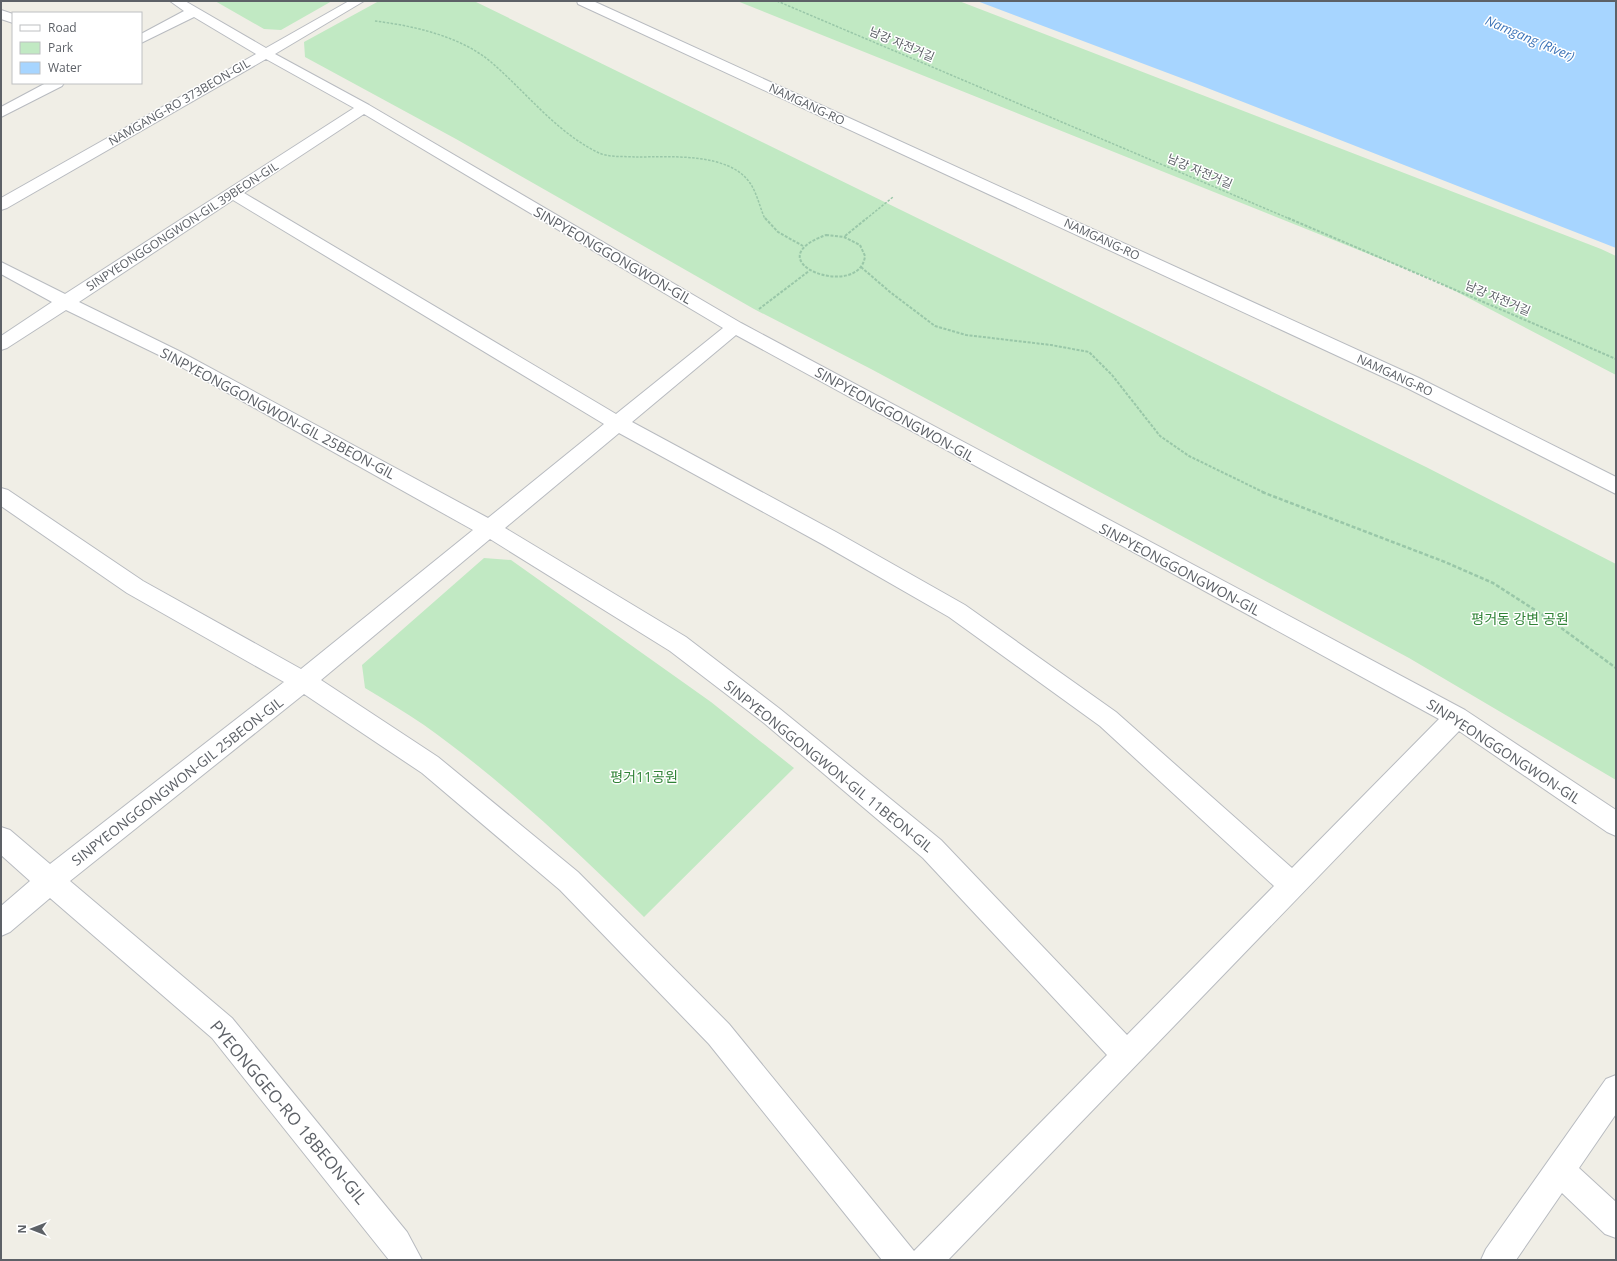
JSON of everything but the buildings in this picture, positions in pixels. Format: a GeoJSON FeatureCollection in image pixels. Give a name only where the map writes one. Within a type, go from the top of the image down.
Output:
{"type":"FeatureCollection","features":[{"type":"Feature","properties":{"kind":"street","name":"SINPYEONGGONGWON-GIL"},"geometry":{"type":"LineString","coordinates":[[176,1],[264,53],[364,108],[735,327],[1457,718],[1616,824]]}},
{"type":"Feature","properties":{"kind":"street","name":"NAMGANG-RO 373BEON-GIL"},"geometry":{"type":"LineString","coordinates":[[1,205],[264,53],[358,1]]}},
{"type":"Feature","properties":{"kind":"street","name":"NAMGANG-RO"},"geometry":{"type":"LineString","coordinates":[[583,1],[1413,383],[1616,486]]}},
{"type":"Feature","properties":{"kind":"street"},"geometry":{"type":"LineString","coordinates":[[142,38],[193,12]]}},
{"type":"Feature","properties":{"kind":"street"},"geometry":{"type":"LineString","coordinates":[[1,14],[12,19]]}},
{"type":"Feature","properties":{"kind":"street"},"geometry":{"type":"LineString","coordinates":[[1,113],[55,84]]}},
{"type":"Feature","properties":{"kind":"street","name":"SINPYEONGGONGWON-GIL 39BEON-GIL"},"geometry":{"type":"LineString","coordinates":[[1,344],[364,108]]}},
{"type":"Feature","properties":{"kind":"street"},"geometry":{"type":"LineString","coordinates":[[233,193],[617,424],[829,538],[957,611],[1108,719],[1292,885]]}},
{"type":"Feature","properties":{"kind":"street","name":"SINPYEONGGONGWON-GIL 25BEON-GIL"},"geometry":{"type":"LineString","coordinates":[[1,267],[65,302],[180,359],[490,528]]}},
{"type":"Feature","properties":{"kind":"street","name":"SINPYEONGGONGWON-GIL 25BEON-GIL"},"geometry":{"type":"LineString","coordinates":[[1,923],[51,880],[303,681],[735,327]]}},
{"type":"Feature","properties":{"kind":"street"},"geometry":{"type":"LineString","coordinates":[[1,496],[135,587],[303,681],[430,765],[569,881],[719,1034],[902,1260]]}},
{"type":"Feature","properties":{"kind":"street","name":"SINPYEONGGONGWON-GIL 11BEON-GIL"},"geometry":{"type":"LineString","coordinates":[[490,528],[678,644],[772,716],[932,849],[1127,1055]]}},
{"type":"Feature","properties":{"kind":"street"},"geometry":{"type":"LineString","coordinates":[[926,1260],[1457,718]]}},
{"type":"Feature","properties":{"kind":"street","name":"PYEONGGEO-RO 18BEON-GIL"},"geometry":{"type":"LineString","coordinates":[[1,839],[51,880],[222,1028],[396,1243],[406,1260]]}},
{"type":"Feature","properties":{"kind":"street"},"geometry":{"type":"LineString","coordinates":[[1497,1260],[1616,1089]]}},
{"type":"Feature","properties":{"kind":"street"},"geometry":{"type":"LineString","coordinates":[[1559,1170],[1616,1223]]}},
{"type":"Feature","properties":{"kind":"path","name":"남강 자전거길"},"geometry":{"type":"LineString","coordinates":[[777,1],[992,91],[1616,359]]}},
{"type":"Feature","properties":{"kind":"path"},"geometry":{"type":"LineString","coordinates":[[374,21],[404,25],[461,43],[490,61],[559,127],[598,153],[614,156],[694,158],[722,164],[741,172],[751,184],[765,219],[778,232],[803,246]]}},
{"type":"Feature","properties":{"kind":"path"},"geometry":{"type":"LineString","coordinates":[[845,236],[893,197]]}},
{"type":"Feature","properties":{"kind":"path"},"geometry":{"type":"LineString","coordinates":[[831,235],[845,236],[861,245],[865,258],[861,266],[848,275],[827,277],[809,271],[803,265],[800,259],[800,252],[803,246],[816,237],[831,235]]}},
{"type":"Feature","properties":{"kind":"path"},"geometry":{"type":"LineString","coordinates":[[861,266],[890,292],[935,326],[966,335],[1051,344],[1089,352],[1112,374],[1160,436],[1189,456],[1258,490],[1445,562],[1493,583],[1549,619],[1616,668]]}},
{"type":"Feature","properties":{"kind":"path"},"geometry":{"type":"LineString","coordinates":[[735,327],[809,271]]}},
{"type":"Feature","properties":{"kind":"green space"},"geometry":{"type":"Polygon","coordinates":[[[215,1],[332,1],[281,30],[264,29],[215,1]]]}},
{"type":"Feature","properties":{"kind":"green space","name":"평거동 강변 공원"},"geometry":{"type":"Polygon","coordinates":[[[379,1],[474,1],[1426,467],[1616,564],[1616,780],[1409,658],[871,369],[754,309],[456,139],[305,57],[304,42],[379,1]]]}},
{"type":"Feature","properties":{"kind":"green space"},"geometry":{"type":"Polygon","coordinates":[[[737,1],[959,1],[1601,249],[1616,256],[1616,375],[1436,281],[737,1]]]}},
{"type":"Feature","properties":{"kind":"green space","name":"평거11공원"},"geometry":{"type":"Polygon","coordinates":[[[484,558],[511,560],[711,702],[794,768],[644,917],[565,841],[482,769],[424,725],[365,688],[362,665],[484,558]]]}},
{"type":"Feature","properties":{"kind":"water","name":"Namgang (River)"},"geometry":{"type":"Polygon","coordinates":[[[977,1],[1616,1],[1616,248],[1197,84],[977,1]]]}}]}
